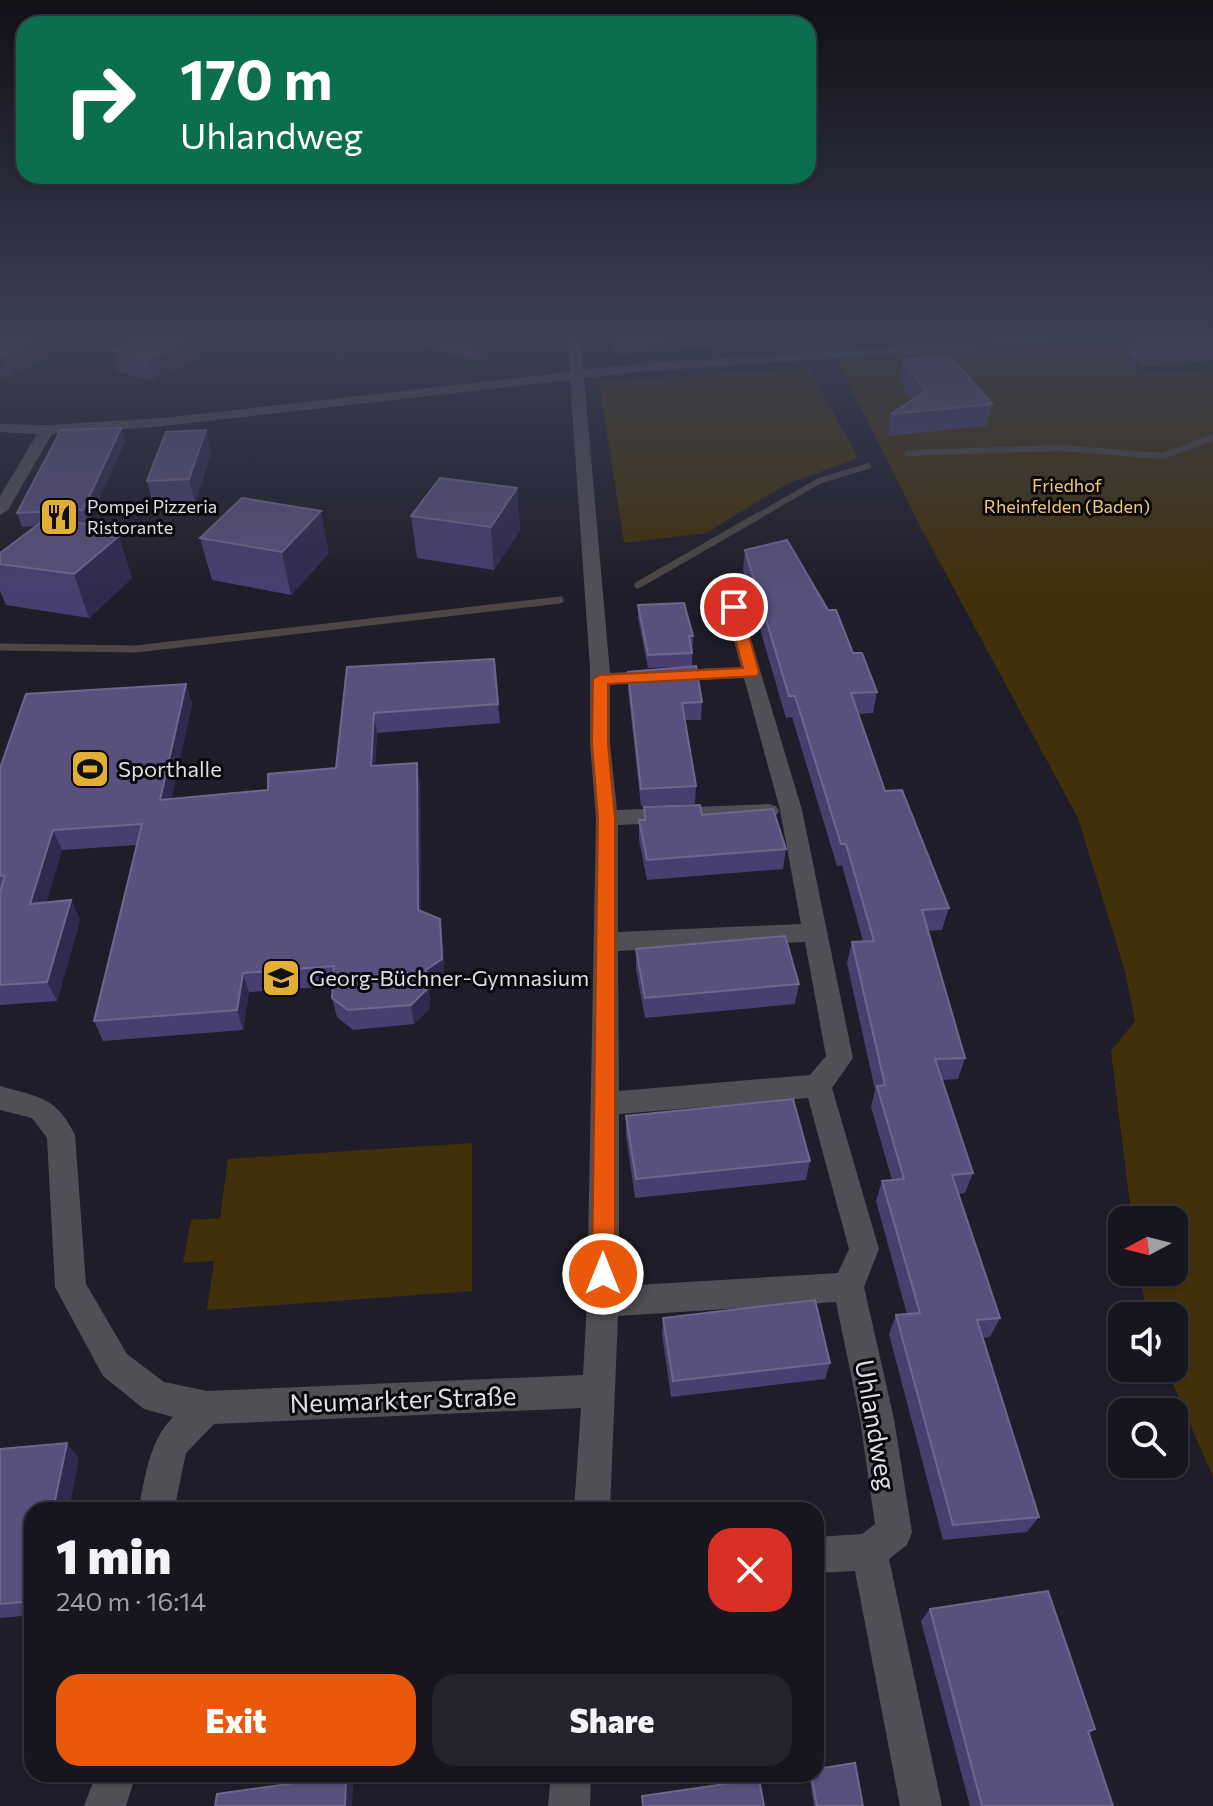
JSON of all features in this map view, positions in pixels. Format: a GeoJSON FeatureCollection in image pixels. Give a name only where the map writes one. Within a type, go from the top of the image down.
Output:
{"type":"FeatureCollection","features":[{"type":"Feature","properties":{"kind":"street"},"geometry":{"type":"LineString","coordinates":[[0,428],[47,430],[131,424]]}},
{"type":"Feature","properties":{"kind":"street"},"geometry":{"type":"LineString","coordinates":[[582,424],[607,818],[603,1302],[593,1502]]}},
{"type":"Feature","properties":{"kind":"street"},"geometry":{"type":"LineString","coordinates":[[0,510],[47,430]]}},
{"type":"Feature","properties":{"kind":"street"},"geometry":{"type":"LineString","coordinates":[[604,1104],[818,1086],[840,1058],[791,810],[734,607]]}},
{"type":"Feature","properties":{"kind":"street"},"geometry":{"type":"LineString","coordinates":[[600,679],[752,672]]}},
{"type":"Feature","properties":{"kind":"street"},"geometry":{"type":"LineString","coordinates":[[607,818],[791,810]]}},
{"type":"Feature","properties":{"kind":"street"},"geometry":{"type":"LineString","coordinates":[[606,942],[817,932]]}},
{"type":"Feature","properties":{"kind":"street"},"geometry":{"type":"LineString","coordinates":[[603,1302],[848,1287],[864,1249],[818,1086]]}},
{"type":"Feature","properties":{"kind":"street","name":"Neumarkter Straße"},"geometry":{"type":"LineString","coordinates":[[0,1098],[41,1109],[61,1135],[71,1287],[115,1365],[156,1397],[207,1408],[600,1391]]}},
{"type":"Feature","properties":{"kind":"street","name":"Uhlandweg"},"geometry":{"type":"LineString","coordinates":[[848,1287],[877,1419],[894,1532],[869,1552]]}},
{"type":"Feature","properties":{"kind":"street"},"geometry":{"type":"LineString","coordinates":[[158,1502],[171,1444],[207,1408]]}},
{"type":"Feature","properties":{"kind":"street"},"geometry":{"type":"LineString","coordinates":[[824,1555],[869,1552],[921,1806]]}},
{"type":"Feature","properties":{"kind":"street"},"geometry":{"type":"LineString","coordinates":[[105,1806],[115,1782]]}},
{"type":"Feature","properties":{"kind":"street"},"geometry":{"type":"LineString","coordinates":[[569,1806],[570,1782]]}},
{"type":"Feature","properties":{"kind":"green space"},"geometry":{"type":"Polygon","coordinates":[[[606,424],[840,424],[858,458],[787,484],[706,533],[624,543],[606,424]]]}},
{"type":"Feature","properties":{"kind":"green space","name":"Friedhof Rheinfelden (Baden)"},"geometry":{"type":"Polygon","coordinates":[[[869,424],[1213,424],[1213,1477],[1188,1419],[1188,1398],[1179,1398],[1172,1382],[1188,1382],[1188,1302],[1145,1302],[1142,1286],[1188,1286],[1188,1206],[1130,1206],[1111,1051],[1135,1021],[1125,971],[1078,818],[920,526],[869,424]]]}},
{"type":"Feature","properties":{"kind":"green space"},"geometry":{"type":"Polygon","coordinates":[[[472,1143],[472,1291],[207,1310],[214,1261],[183,1263],[191,1220],[220,1218],[228,1159],[472,1143]]]}},
{"type":"Feature","properties":{"kind":"building"},"geometry":{"type":"Polygon","coordinates":[[[121,428],[83,510],[17,513],[61,430],[121,428]]]}},
{"type":"Feature","properties":{"kind":"building"},"geometry":{"type":"Polygon","coordinates":[[[206,430],[189,479],[147,481],[166,432],[206,430]]]}},
{"type":"Feature","properties":{"kind":"building"},"geometry":{"type":"Polygon","coordinates":[[[440,478],[517,488],[491,527],[411,516],[440,478]]]}},
{"type":"Feature","properties":{"kind":"building"},"geometry":{"type":"Polygon","coordinates":[[[242,498],[321,511],[282,552],[200,538],[242,498]]]}},
{"type":"Feature","properties":{"kind":"building"},"geometry":{"type":"Polygon","coordinates":[[[47,518],[98,526],[91,530],[119,536],[74,574],[0,564],[0,553],[47,518]]]}},
{"type":"Feature","properties":{"kind":"building"},"geometry":{"type":"Polygon","coordinates":[[[787,540],[828,610],[836,610],[853,653],[862,653],[877,692],[851,693],[885,791],[902,790],[949,908],[922,910],[965,1058],[935,1059],[973,1173],[952,1175],[1000,1318],[977,1320],[1039,1517],[953,1525],[896,1315],[920,1313],[882,1181],[904,1179],[877,1086],[885,1085],[852,942],[874,941],[846,844],[841,844],[795,696],[789,696],[745,550],[787,540]]]}},
{"type":"Feature","properties":{"kind":"building"},"geometry":{"type":"Polygon","coordinates":[[[684,603],[693,636],[689,636],[692,653],[648,655],[638,605],[684,603]]]}},
{"type":"Feature","properties":{"kind":"building"},"geometry":{"type":"Polygon","coordinates":[[[494,659],[498,704],[374,713],[371,766],[417,763],[418,910],[440,919],[442,959],[426,970],[427,989],[411,1005],[348,1010],[332,998],[334,966],[243,973],[237,1010],[94,1021],[142,824],[53,830],[30,904],[71,900],[47,982],[0,985],[0,893],[5,875],[0,876],[0,768],[26,694],[186,684],[160,800],[268,790],[268,774],[336,768],[347,667],[494,659]]]}},
{"type":"Feature","properties":{"kind":"building"},"geometry":{"type":"Polygon","coordinates":[[[696,666],[702,702],[682,703],[696,786],[641,789],[628,672],[696,666]]]}},
{"type":"Feature","properties":{"kind":"building"},"geometry":{"type":"Polygon","coordinates":[[[700,805],[702,815],[773,809],[786,849],[647,860],[639,820],[645,820],[644,807],[700,805]]]}},
{"type":"Feature","properties":{"kind":"building"},"geometry":{"type":"Polygon","coordinates":[[[785,936],[799,984],[645,998],[636,949],[785,936]]]}},
{"type":"Feature","properties":{"kind":"building"},"geometry":{"type":"Polygon","coordinates":[[[793,1099],[810,1161],[636,1179],[626,1116],[793,1099]]]}},
{"type":"Feature","properties":{"kind":"building"},"geometry":{"type":"Polygon","coordinates":[[[815,1300],[830,1363],[673,1381],[663,1318],[815,1300]]]}},
{"type":"Feature","properties":{"kind":"building"},"geometry":{"type":"Polygon","coordinates":[[[67,1443],[55,1502],[24,1502],[24,1602],[0,1604],[0,1449],[67,1443]]]}},
{"type":"Feature","properties":{"kind":"building"},"geometry":{"type":"Polygon","coordinates":[[[1048,1591],[1095,1729],[1088,1731],[1113,1806],[982,1806],[930,1609],[1048,1591]]]}},
{"type":"Feature","properties":{"kind":"building"},"geometry":{"type":"Polygon","coordinates":[[[855,1763],[863,1806],[817,1806],[812,1782],[824,1782],[824,1768],[855,1763]]]}},
{"type":"Feature","properties":{"kind":"building"},"geometry":{"type":"Polygon","coordinates":[[[303,1782],[346,1782],[345,1806],[215,1806],[217,1794],[303,1782]]]}},
{"type":"Feature","properties":{"kind":"building"},"geometry":{"type":"Polygon","coordinates":[[[738,1782],[760,1782],[764,1806],[643,1806],[642,1796],[738,1782]]]}},
{"type":"Feature","properties":{"kind":"waterway"},"geometry":{"type":"LineString","coordinates":[[908,453],[1060,448],[1163,456],[1213,437]]}},
{"type":"Feature","properties":{"kind":"waterway"},"geometry":{"type":"LineString","coordinates":[[755,518],[819,481],[868,466]]}},
{"type":"Feature","properties":{"kind":"waterway"},"geometry":{"type":"LineString","coordinates":[[638,585],[758,516]]}},
{"type":"Feature","properties":{"kind":"waterway"},"geometry":{"type":"LineString","coordinates":[[0,647],[136,649],[560,600]]}},
{"type":"Feature","properties":{"kind":"place","name":"Pompei Pizzeria Ristorante"},"geometry":{"type":"Point","coordinates":[59,517]}},
{"type":"Feature","properties":{"kind":"place","name":"Sporthalle"},"geometry":{"type":"Point","coordinates":[90,769]}},
{"type":"Feature","properties":{"kind":"place","name":"Georg-Büchner-Gymnasium"},"geometry":{"type":"Point","coordinates":[281,978]}},
{"type":"Feature","properties":{"kind":"route"},"geometry":{"type":"LineString","coordinates":[[603,1274],[607,818],[600,744],[600,679],[752,672],[734,607]]}}]}
